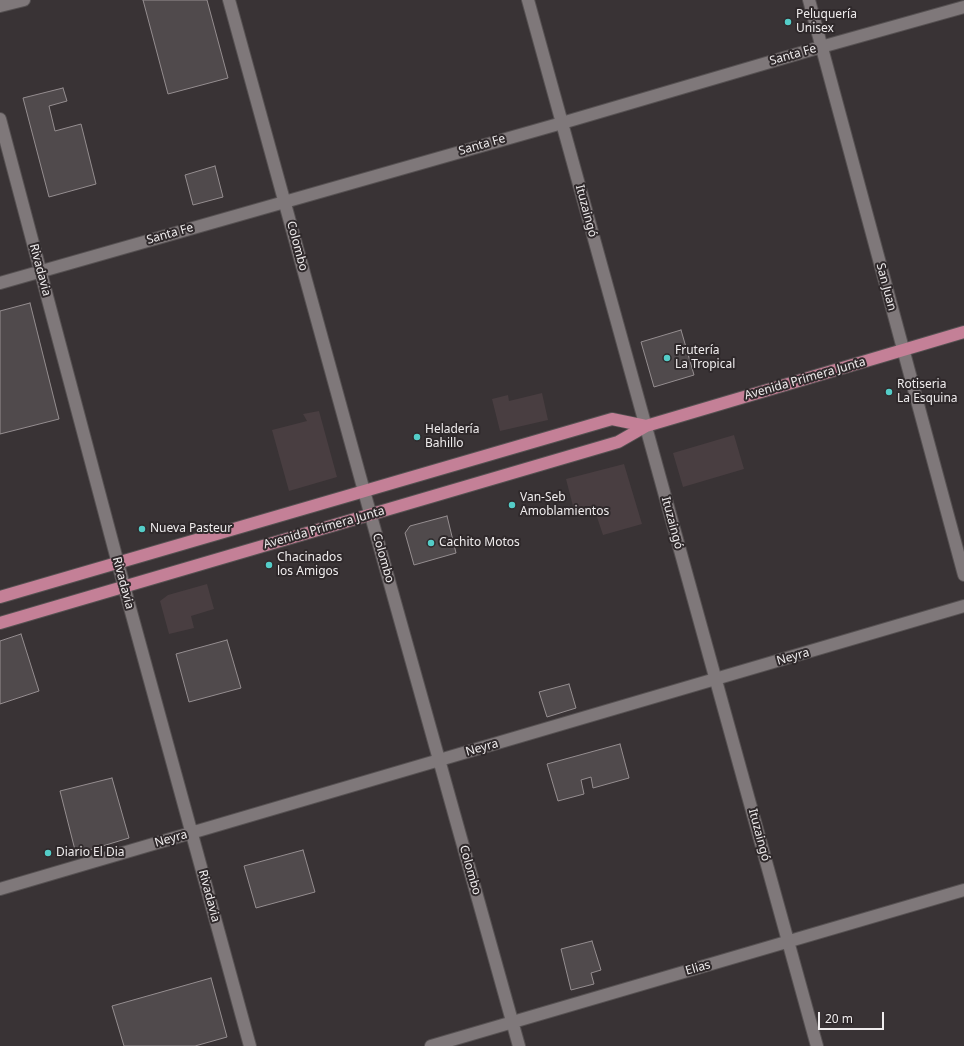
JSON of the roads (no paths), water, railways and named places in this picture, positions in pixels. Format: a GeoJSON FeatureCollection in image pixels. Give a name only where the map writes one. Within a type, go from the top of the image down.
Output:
{"type":"FeatureCollection","features":[{"type":"Feature","properties":{"kind":"main road","name":"Avenida Primera Junta"},"geometry":{"type":"LineString","coordinates":[[0,623],[618,442],[646,426],[964,332]]}},
{"type":"Feature","properties":{"kind":"main road","name":"Avenida Primera Junta"},"geometry":{"type":"LineString","coordinates":[[0,597],[612,419],[646,426]]}},
{"type":"Feature","properties":{"kind":"street"},"geometry":{"type":"LineString","coordinates":[[0,6],[24,0]]}},
{"type":"Feature","properties":{"kind":"street","name":"Colombo"},"geometry":{"type":"LineString","coordinates":[[230,0],[364,491],[519,1046]]}},
{"type":"Feature","properties":{"kind":"street","name":"Ituzaingó"},"geometry":{"type":"LineString","coordinates":[[528,0],[817,1046]]}},
{"type":"Feature","properties":{"kind":"street","name":"San Juan"},"geometry":{"type":"LineString","coordinates":[[809,0],[964,575]]}},
{"type":"Feature","properties":{"kind":"street","name":"Santa Fe"},"geometry":{"type":"LineString","coordinates":[[0,282],[562,123],[821,47],[964,8]]}},
{"type":"Feature","properties":{"kind":"street","name":"Rivadavia"},"geometry":{"type":"LineString","coordinates":[[0,119],[124,586],[250,1046]]}},
{"type":"Feature","properties":{"kind":"street","name":"Neyra"},"geometry":{"type":"LineString","coordinates":[[0,889],[964,606]]}},
{"type":"Feature","properties":{"kind":"street","name":"Elias"},"geometry":{"type":"LineString","coordinates":[[431,1046],[964,890]]}},
{"type":"Feature","properties":{"kind":"place","name":"Peluquería Unisex"},"geometry":{"type":"Point","coordinates":[788,22]}},
{"type":"Feature","properties":{"kind":"place","name":"Frutería La Tropical"},"geometry":{"type":"Point","coordinates":[667,358]}},
{"type":"Feature","properties":{"kind":"place","name":"Rotiseria La Esquina"},"geometry":{"type":"Point","coordinates":[889,392]}},
{"type":"Feature","properties":{"kind":"place","name":"Heladería Bahillo"},"geometry":{"type":"Point","coordinates":[417,437]}},
{"type":"Feature","properties":{"kind":"place","name":"Van-Seb Amoblamientos"},"geometry":{"type":"Point","coordinates":[512,505]}},
{"type":"Feature","properties":{"kind":"place","name":"Nueva Pasteur"},"geometry":{"type":"Point","coordinates":[142,529]}},
{"type":"Feature","properties":{"kind":"place","name":"Cachito Motos"},"geometry":{"type":"Point","coordinates":[431,543]}},
{"type":"Feature","properties":{"kind":"place","name":"Chacinados los Amigos"},"geometry":{"type":"Point","coordinates":[269,565]}},
{"type":"Feature","properties":{"kind":"place","name":"Diario El Dia"},"geometry":{"type":"Point","coordinates":[48,853]}}]}
